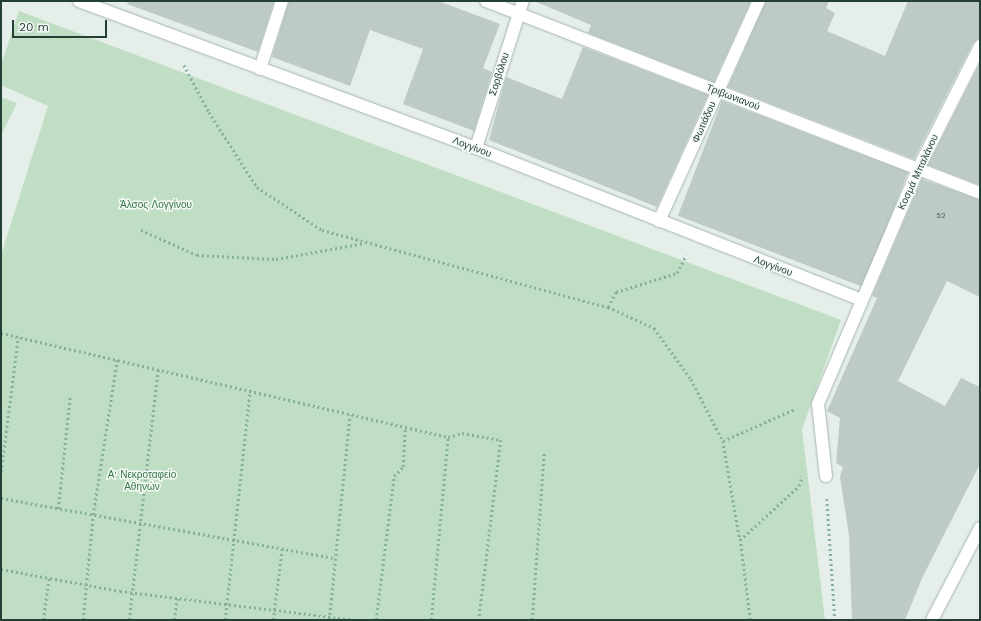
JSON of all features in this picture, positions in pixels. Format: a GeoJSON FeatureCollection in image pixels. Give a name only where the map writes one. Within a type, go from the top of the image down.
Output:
{"type":"FeatureCollection","features":[{"type":"Feature","properties":{"kind":"street","name":"Λογγίνου"},"geometry":{"type":"LineString","coordinates":[[79,1],[476,148],[695,236],[861,300]]}},
{"type":"Feature","properties":{"kind":"street"},"geometry":{"type":"LineString","coordinates":[[260,69],[282,1]]}},
{"type":"Feature","properties":{"kind":"street","name":"Τριβωνιανού"},"geometry":{"type":"LineString","coordinates":[[486,1],[980,193]]}},
{"type":"Feature","properties":{"kind":"street","name":"Σορβόλου"},"geometry":{"type":"LineString","coordinates":[[476,148],[523,1]]}},
{"type":"Feature","properties":{"kind":"street","name":"Φωτιάδου"},"geometry":{"type":"LineString","coordinates":[[659,221],[759,1]]}},
{"type":"Feature","properties":{"kind":"street","name":"Κοσμά Μπαλάνου"},"geometry":{"type":"LineString","coordinates":[[818,404],[918,169],[980,46]]}},
{"type":"Feature","properties":{"kind":"street"},"geometry":{"type":"LineString","coordinates":[[818,404],[826,476]]}},
{"type":"Feature","properties":{"kind":"street"},"geometry":{"type":"LineString","coordinates":[[932,620],[980,528]]}},
{"type":"Feature","properties":{"kind":"path"},"geometry":{"type":"LineString","coordinates":[[168,34],[209,112],[257,186],[322,230],[608,306],[654,328],[691,379],[723,441],[740,540],[750,620]]}},
{"type":"Feature","properties":{"kind":"path"},"geometry":{"type":"LineString","coordinates":[[141,230],[198,255],[268,259],[368,242]]}},
{"type":"Feature","properties":{"kind":"path"},"geometry":{"type":"LineString","coordinates":[[608,306],[616,292],[677,273],[695,236]]}},
{"type":"Feature","properties":{"kind":"path"},"geometry":{"type":"LineString","coordinates":[[1,333],[448,437],[462,433],[501,440],[479,620]]}},
{"type":"Feature","properties":{"kind":"path"},"geometry":{"type":"LineString","coordinates":[[1,472],[18,337]]}},
{"type":"Feature","properties":{"kind":"path"},"geometry":{"type":"LineString","coordinates":[[83,620],[88,585],[93,515],[117,360]]}},
{"type":"Feature","properties":{"kind":"path"},"geometry":{"type":"LineString","coordinates":[[129,620],[158,369]]}},
{"type":"Feature","properties":{"kind":"path"},"geometry":{"type":"LineString","coordinates":[[225,620],[235,540],[250,391]]}},
{"type":"Feature","properties":{"kind":"path"},"geometry":{"type":"LineString","coordinates":[[58,509],[70,396]]}},
{"type":"Feature","properties":{"kind":"path"},"geometry":{"type":"LineString","coordinates":[[723,441],[789,411],[818,404]]}},
{"type":"Feature","properties":{"kind":"path"},"geometry":{"type":"LineString","coordinates":[[329,620],[333,558],[350,414]]}},
{"type":"Feature","properties":{"kind":"path"},"geometry":{"type":"LineString","coordinates":[[376,620],[394,476],[403,467],[405,427]]}},
{"type":"Feature","properties":{"kind":"path"},"geometry":{"type":"LineString","coordinates":[[430,620],[448,437]]}},
{"type":"Feature","properties":{"kind":"path"},"geometry":{"type":"LineString","coordinates":[[532,620],[544,453]]}},
{"type":"Feature","properties":{"kind":"path"},"geometry":{"type":"LineString","coordinates":[[740,540],[799,486],[803,471]]}},
{"type":"Feature","properties":{"kind":"path"},"geometry":{"type":"LineString","coordinates":[[826,476],[835,620]]}},
{"type":"Feature","properties":{"kind":"path"},"geometry":{"type":"LineString","coordinates":[[1,498],[333,558]]}},
{"type":"Feature","properties":{"kind":"path"},"geometry":{"type":"LineString","coordinates":[[273,620],[282,549]]}},
{"type":"Feature","properties":{"kind":"path"},"geometry":{"type":"LineString","coordinates":[[1,569],[133,592],[330,615],[355,620]]}},
{"type":"Feature","properties":{"kind":"path"},"geometry":{"type":"LineString","coordinates":[[43,620],[49,578]]}},
{"type":"Feature","properties":{"kind":"path"},"geometry":{"type":"LineString","coordinates":[[174,620],[177,598]]}},
{"type":"Feature","properties":{"kind":"green space","name":"Άλσος Λογγίνου"},"geometry":{"type":"Polygon","coordinates":[[[19,11],[841,320],[802,429],[825,620],[1,620],[1,255],[48,106],[1,85],[1,65],[19,11]]]}},
{"type":"Feature","properties":{"kind":"green space"},"geometry":{"type":"Polygon","coordinates":[[[1,97],[17,103],[1,135],[1,97]]]}},
{"type":"Feature","properties":{"kind":"building"},"geometry":{"type":"Polygon","coordinates":[[[128,1],[274,1],[258,52],[127,4],[128,1]]]}},
{"type":"Feature","properties":{"kind":"building"},"geometry":{"type":"Polygon","coordinates":[[[289,1],[438,1],[500,24],[483,68],[492,72],[474,131],[403,104],[423,49],[370,30],[350,86],[272,57],[289,1]]]}},
{"type":"Feature","properties":{"kind":"building"},"geometry":{"type":"Polygon","coordinates":[[[534,1],[751,1],[714,82],[588,33],[591,25],[534,1]]]}},
{"type":"Feature","properties":{"kind":"building"},"geometry":{"type":"Polygon","coordinates":[[[766,1],[829,1],[826,8],[835,13],[827,31],[885,56],[908,1],[980,1],[980,39],[973,43],[914,159],[728,87],[766,1]]]}},
{"type":"Feature","properties":{"kind":"building"},"geometry":{"type":"Polygon","coordinates":[[[583,47],[708,95],[657,207],[489,140],[506,77],[562,99],[583,47]]]}},
{"type":"Feature","properties":{"kind":"building"},"geometry":{"type":"Polygon","coordinates":[[[980,63],[980,185],[928,165],[980,63]]]}},
{"type":"Feature","properties":{"kind":"building"},"geometry":{"type":"Polygon","coordinates":[[[722,101],[908,172],[864,287],[678,216],[722,101]]]}},
{"type":"Feature","properties":{"kind":"building"},"geometry":{"type":"Polygon","coordinates":[[[922,179],[980,200],[980,297],[947,281],[898,381],[945,406],[961,378],[980,387],[980,464],[923,576],[905,620],[852,620],[849,535],[840,477],[843,467],[836,463],[840,418],[827,411],[877,298],[872,296],[922,179]]]}},
{"type":"Feature","properties":{"kind":"park label","name":"Α' Νεκροταφείο Αθηνών"},"geometry":{"type":"Point","coordinates":[142,480]}}]}
